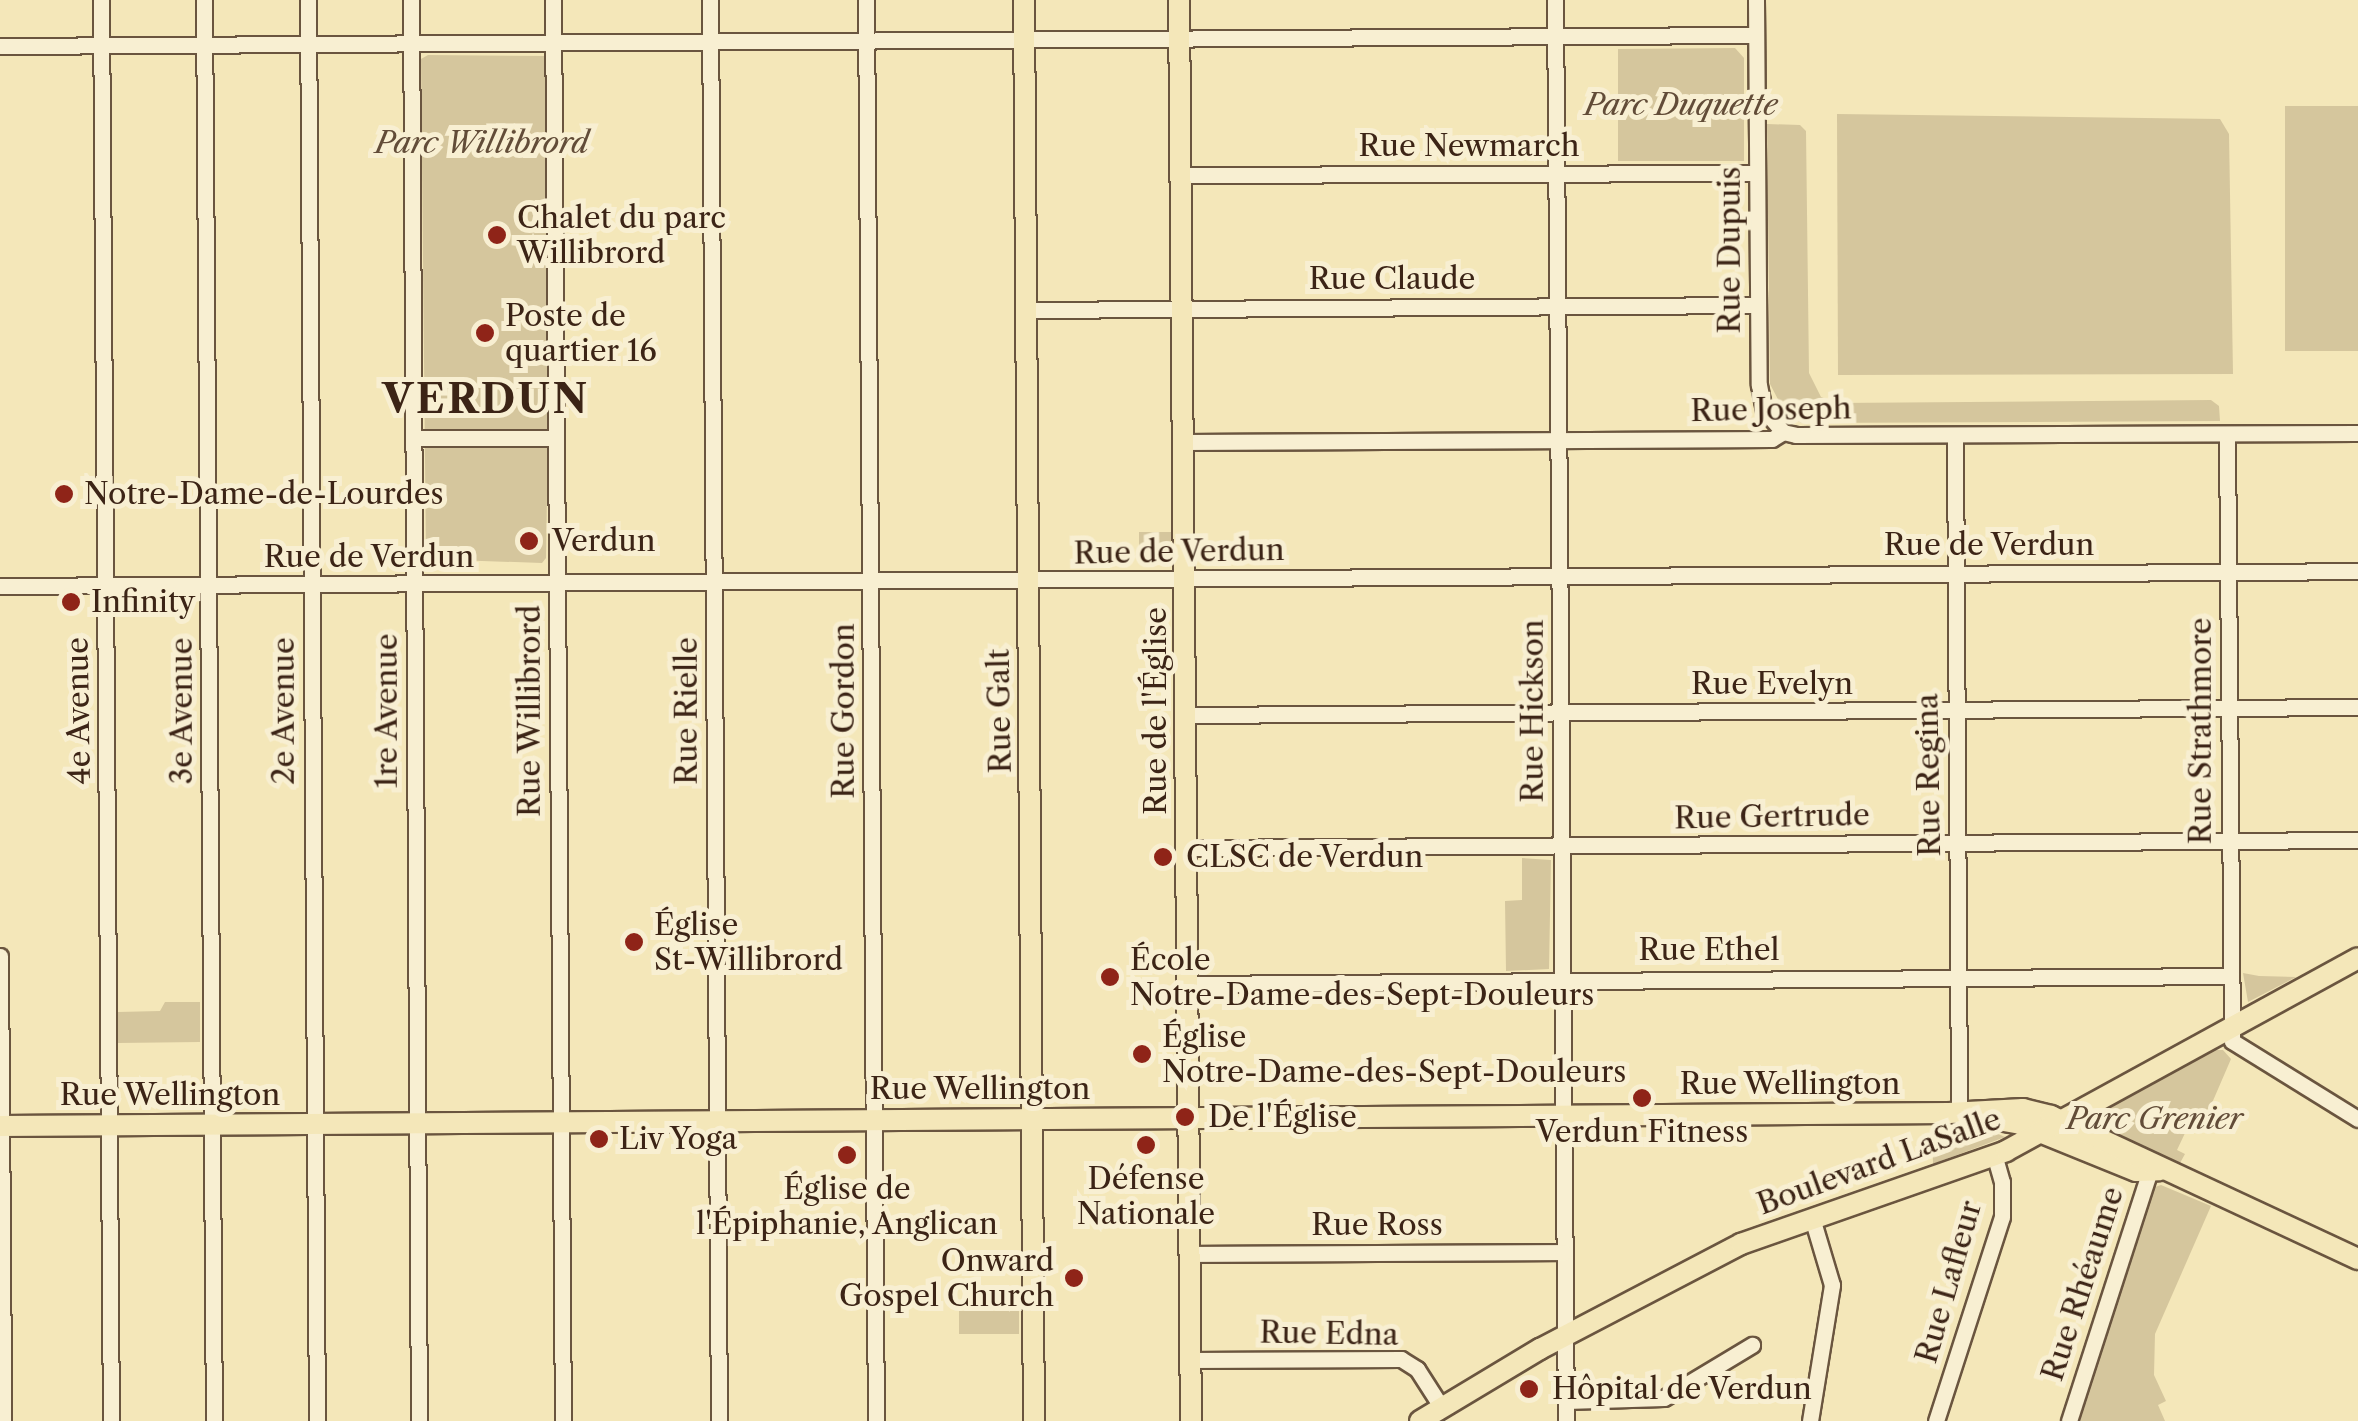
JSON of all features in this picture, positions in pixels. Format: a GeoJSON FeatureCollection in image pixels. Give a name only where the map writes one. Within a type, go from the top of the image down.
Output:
{"type":"FeatureCollection","features":[{"type":"Feature","properties":{"kind":"main road","name":"Rue Galt"},"geometry":{"type":"LineString","coordinates":[[1024,0],[1034,1421]]}},
{"type":"Feature","properties":{"kind":"main road","name":"Rue de l'Église"},"geometry":{"type":"LineString","coordinates":[[1179,0],[1191,1421]]}},
{"type":"Feature","properties":{"kind":"main road","name":"Boulevard LaSalle"},"geometry":{"type":"LineString","coordinates":[[1420,1421],[1565,1336],[1731,1249],[1994,1157],[2358,958]]}},
{"type":"Feature","properties":{"kind":"main road","name":"Rue Wellington"},"geometry":{"type":"LineString","coordinates":[[0,1126],[1960,1113],[2023,1109],[2060,1121],[2154,1168],[2358,1259]]}},
{"type":"Feature","properties":{"kind":"main road","name":"Rue Wellington"},"geometry":{"type":"LineString","coordinates":[[1960,1113],[2020,1124],[2136,1171],[2154,1168]]}},
{"type":"Feature","properties":{"kind":"street","name":"4e Avenue"},"geometry":{"type":"LineString","coordinates":[[102,0],[111,1421]]}},
{"type":"Feature","properties":{"kind":"street","name":"3e Avenue"},"geometry":{"type":"LineString","coordinates":[[204,0],[214,1421]]}},
{"type":"Feature","properties":{"kind":"street","name":"2e Avenue"},"geometry":{"type":"LineString","coordinates":[[308,0],[316,1421]]}},
{"type":"Feature","properties":{"kind":"street","name":"1re Avenue"},"geometry":{"type":"LineString","coordinates":[[411,0],[419,1421]]}},
{"type":"Feature","properties":{"kind":"street","name":"Rue Willibrord"},"geometry":{"type":"LineString","coordinates":[[553,0],[563,1421]]}},
{"type":"Feature","properties":{"kind":"street","name":"Rue Rielle"},"geometry":{"type":"LineString","coordinates":[[710,0],[719,1421]]}},
{"type":"Feature","properties":{"kind":"street","name":"Rue Gordon"},"geometry":{"type":"LineString","coordinates":[[866,0],[876,1421]]}},
{"type":"Feature","properties":{"kind":"street","name":"Rue Hickson"},"geometry":{"type":"LineString","coordinates":[[1555,0],[1566,1421]]}},
{"type":"Feature","properties":{"kind":"street","name":"Rue Dupuis"},"geometry":{"type":"LineString","coordinates":[[1756,0],[1761,400],[1771,422],[1783,432]]}},
{"type":"Feature","properties":{"kind":"street"},"geometry":{"type":"LineString","coordinates":[[0,46],[1756,35]]}},
{"type":"Feature","properties":{"kind":"street","name":"Rue Newmarch"},"geometry":{"type":"LineString","coordinates":[[1181,175],[1757,173]]}},
{"type":"Feature","properties":{"kind":"street","name":"Rue Claude"},"geometry":{"type":"LineString","coordinates":[[1026,310],[1758,306]]}},
{"type":"Feature","properties":{"kind":"street","name":"Rue Joseph"},"geometry":{"type":"LineString","coordinates":[[1184,442],[1772,438],[1783,432],[2358,433]]}},
{"type":"Feature","properties":{"kind":"street","name":"Rue Strathmore"},"geometry":{"type":"LineString","coordinates":[[2226,434],[2231,1027]]}},
{"type":"Feature","properties":{"kind":"street","name":"Rue Regina"},"geometry":{"type":"LineString","coordinates":[[1955,435],[1960,1113]]}},
{"type":"Feature","properties":{"kind":"street"},"geometry":{"type":"LineString","coordinates":[[414,438],[556,438]]}},
{"type":"Feature","properties":{"kind":"street","name":"Rue de Verdun"},"geometry":{"type":"LineString","coordinates":[[0,586],[2358,571]]}},
{"type":"Feature","properties":{"kind":"street","name":"Rue Evelyn"},"geometry":{"type":"LineString","coordinates":[[1186,715],[2358,708]]}},
{"type":"Feature","properties":{"kind":"street","name":"Rue Gertrude"},"geometry":{"type":"LineString","coordinates":[[1187,848],[2358,840]]}},
{"type":"Feature","properties":{"kind":"street"},"geometry":{"type":"LineString","coordinates":[[0,956],[3,1421]]}},
{"type":"Feature","properties":{"kind":"street","name":"Rue Ethel"},"geometry":{"type":"LineString","coordinates":[[1188,984],[2231,976]]}},
{"type":"Feature","properties":{"kind":"street"},"geometry":{"type":"LineString","coordinates":[[2231,1027],[2238,1048],[2358,1118]]}},
{"type":"Feature","properties":{"kind":"street","name":"Rue Lafleur"},"geometry":{"type":"LineString","coordinates":[[1936,1421],[2002,1217],[2002,1182],[1994,1157]]}},
{"type":"Feature","properties":{"kind":"street","name":"Rue Rhéaume"},"geometry":{"type":"LineString","coordinates":[[2069,1421],[2154,1168]]}},
{"type":"Feature","properties":{"kind":"street"},"geometry":{"type":"LineString","coordinates":[[1810,1421],[1832,1285],[1812,1218]]}},
{"type":"Feature","properties":{"kind":"street","name":"Rue Ross"},"geometry":{"type":"LineString","coordinates":[[1190,1254],[1564,1252]]}},
{"type":"Feature","properties":{"kind":"street"},"geometry":{"type":"LineString","coordinates":[[1566,1401],[1664,1398],[1752,1345]]}},
{"type":"Feature","properties":{"kind":"street","name":"Rue Edna"},"geometry":{"type":"LineString","coordinates":[[1190,1360],[1400,1360],[1417,1369],[1442,1408]]}},
{"type":"Feature","properties":{"kind":"green space","name":"Parc Duquette"},"geometry":{"type":"Polygon","coordinates":[[[1735,48],[1744,58],[1744,161],[1618,161],[1618,49],[1735,48]]]}},
{"type":"Feature","properties":{"kind":"green space","name":"Parc Willibrord"},"geometry":{"type":"Polygon","coordinates":[[[428,55],[546,56],[548,432],[546,558],[542,563],[426,559],[421,59],[428,55]]]}},
{"type":"Feature","properties":{"kind":"green space"},"geometry":{"type":"Polygon","coordinates":[[[2285,106],[2358,106],[2358,351],[2285,351],[2285,106]]]}},
{"type":"Feature","properties":{"kind":"green space"},"geometry":{"type":"Polygon","coordinates":[[[1837,114],[2220,119],[2229,134],[2233,374],[1838,375],[1837,114]]]}},
{"type":"Feature","properties":{"kind":"green space"},"geometry":{"type":"Polygon","coordinates":[[[1767,124],[1800,125],[1806,131],[1809,373],[1821,397],[1836,403],[2211,400],[2219,406],[2220,421],[1801,423],[1785,413],[1770,384],[1767,124]]]}},
{"type":"Feature","properties":{"kind":"green space"},"geometry":{"type":"Polygon","coordinates":[[[1139,532],[1171,532],[1171,564],[1139,564],[1139,532]]]}},
{"type":"Feature","properties":{"kind":"green space"},"geometry":{"type":"Polygon","coordinates":[[[1522,858],[1551,860],[1549,969],[1506,971],[1505,901],[1522,900],[1522,858]]]}},
{"type":"Feature","properties":{"kind":"green space"},"geometry":{"type":"Polygon","coordinates":[[[2243,973],[2259,976],[2296,977],[2248,1002],[2243,973]]]}},
{"type":"Feature","properties":{"kind":"green space"},"geometry":{"type":"Polygon","coordinates":[[[165,1002],[200,1002],[200,1042],[118,1043],[118,1012],[160,1011],[165,1002]]]}},
{"type":"Feature","properties":{"kind":"green space","name":"Parc Grenier"},"geometry":{"type":"Polygon","coordinates":[[[2215,1050],[2223,1050],[2231,1059],[2209,1110],[2195,1112],[2177,1150],[2185,1154],[2180,1163],[2092,1123],[2092,1117],[2215,1050]]]}},
{"type":"Feature","properties":{"kind":"green space"},"geometry":{"type":"Polygon","coordinates":[[[1932,1128],[1989,1130],[2005,1137],[1933,1164],[1932,1128]]]}},
{"type":"Feature","properties":{"kind":"green space"},"geometry":{"type":"Polygon","coordinates":[[[2161,1185],[2211,1206],[2155,1334],[2154,1375],[2166,1401],[2158,1405],[2165,1421],[2077,1421],[2149,1198],[2155,1187],[2161,1185]]]}},
{"type":"Feature","properties":{"kind":"green space"},"geometry":{"type":"Polygon","coordinates":[[[959,1311],[1019,1311],[1019,1334],[959,1334],[959,1311]]]}},
{"type":"Feature","properties":{"kind":"place","name":"Chalet du parc Willibrord"},"geometry":{"type":"Point","coordinates":[497,235]}},
{"type":"Feature","properties":{"kind":"place","name":"Poste de quartier 16"},"geometry":{"type":"Point","coordinates":[485,333]}},
{"type":"Feature","properties":{"kind":"place","name":"Notre-Dame-de-Lourdes"},"geometry":{"type":"Point","coordinates":[64,494]}},
{"type":"Feature","properties":{"kind":"place","name":"Verdun"},"geometry":{"type":"Point","coordinates":[529,541]}},
{"type":"Feature","properties":{"kind":"place","name":"Infinity"},"geometry":{"type":"Point","coordinates":[71,602]}},
{"type":"Feature","properties":{"kind":"place","name":"CLSC de Verdun"},"geometry":{"type":"Point","coordinates":[1163,857]}},
{"type":"Feature","properties":{"kind":"place","name":"Église St-Willibrord"},"geometry":{"type":"Point","coordinates":[634,942]}},
{"type":"Feature","properties":{"kind":"place","name":"École Notre-Dame-des-Sept-Douleurs"},"geometry":{"type":"Point","coordinates":[1110,977]}},
{"type":"Feature","properties":{"kind":"place","name":"Église Notre-Dame-des-Sept-Douleurs"},"geometry":{"type":"Point","coordinates":[1142,1054]}},
{"type":"Feature","properties":{"kind":"place","name":"Verdun Fitness"},"geometry":{"type":"Point","coordinates":[1642,1098]}},
{"type":"Feature","properties":{"kind":"place","name":"De l'Église"},"geometry":{"type":"Point","coordinates":[1185,1117]}},
{"type":"Feature","properties":{"kind":"place","name":"Liv Yoga"},"geometry":{"type":"Point","coordinates":[599,1139]}},
{"type":"Feature","properties":{"kind":"place","name":"Défense Nationale"},"geometry":{"type":"Point","coordinates":[1146,1145]}},
{"type":"Feature","properties":{"kind":"place","name":"Église de l'Épiphanie, Anglican"},"geometry":{"type":"Point","coordinates":[847,1155]}},
{"type":"Feature","properties":{"kind":"place","name":"Onward Gospel Church"},"geometry":{"type":"Point","coordinates":[1074,1278]}},
{"type":"Feature","properties":{"kind":"place","name":"Hôpital de Verdun"},"geometry":{"type":"Point","coordinates":[1529,1389]}},
{"type":"Feature","properties":{"kind":"district","name":"VERDUN"},"geometry":{"type":"Point","coordinates":[486,399]}}]}
